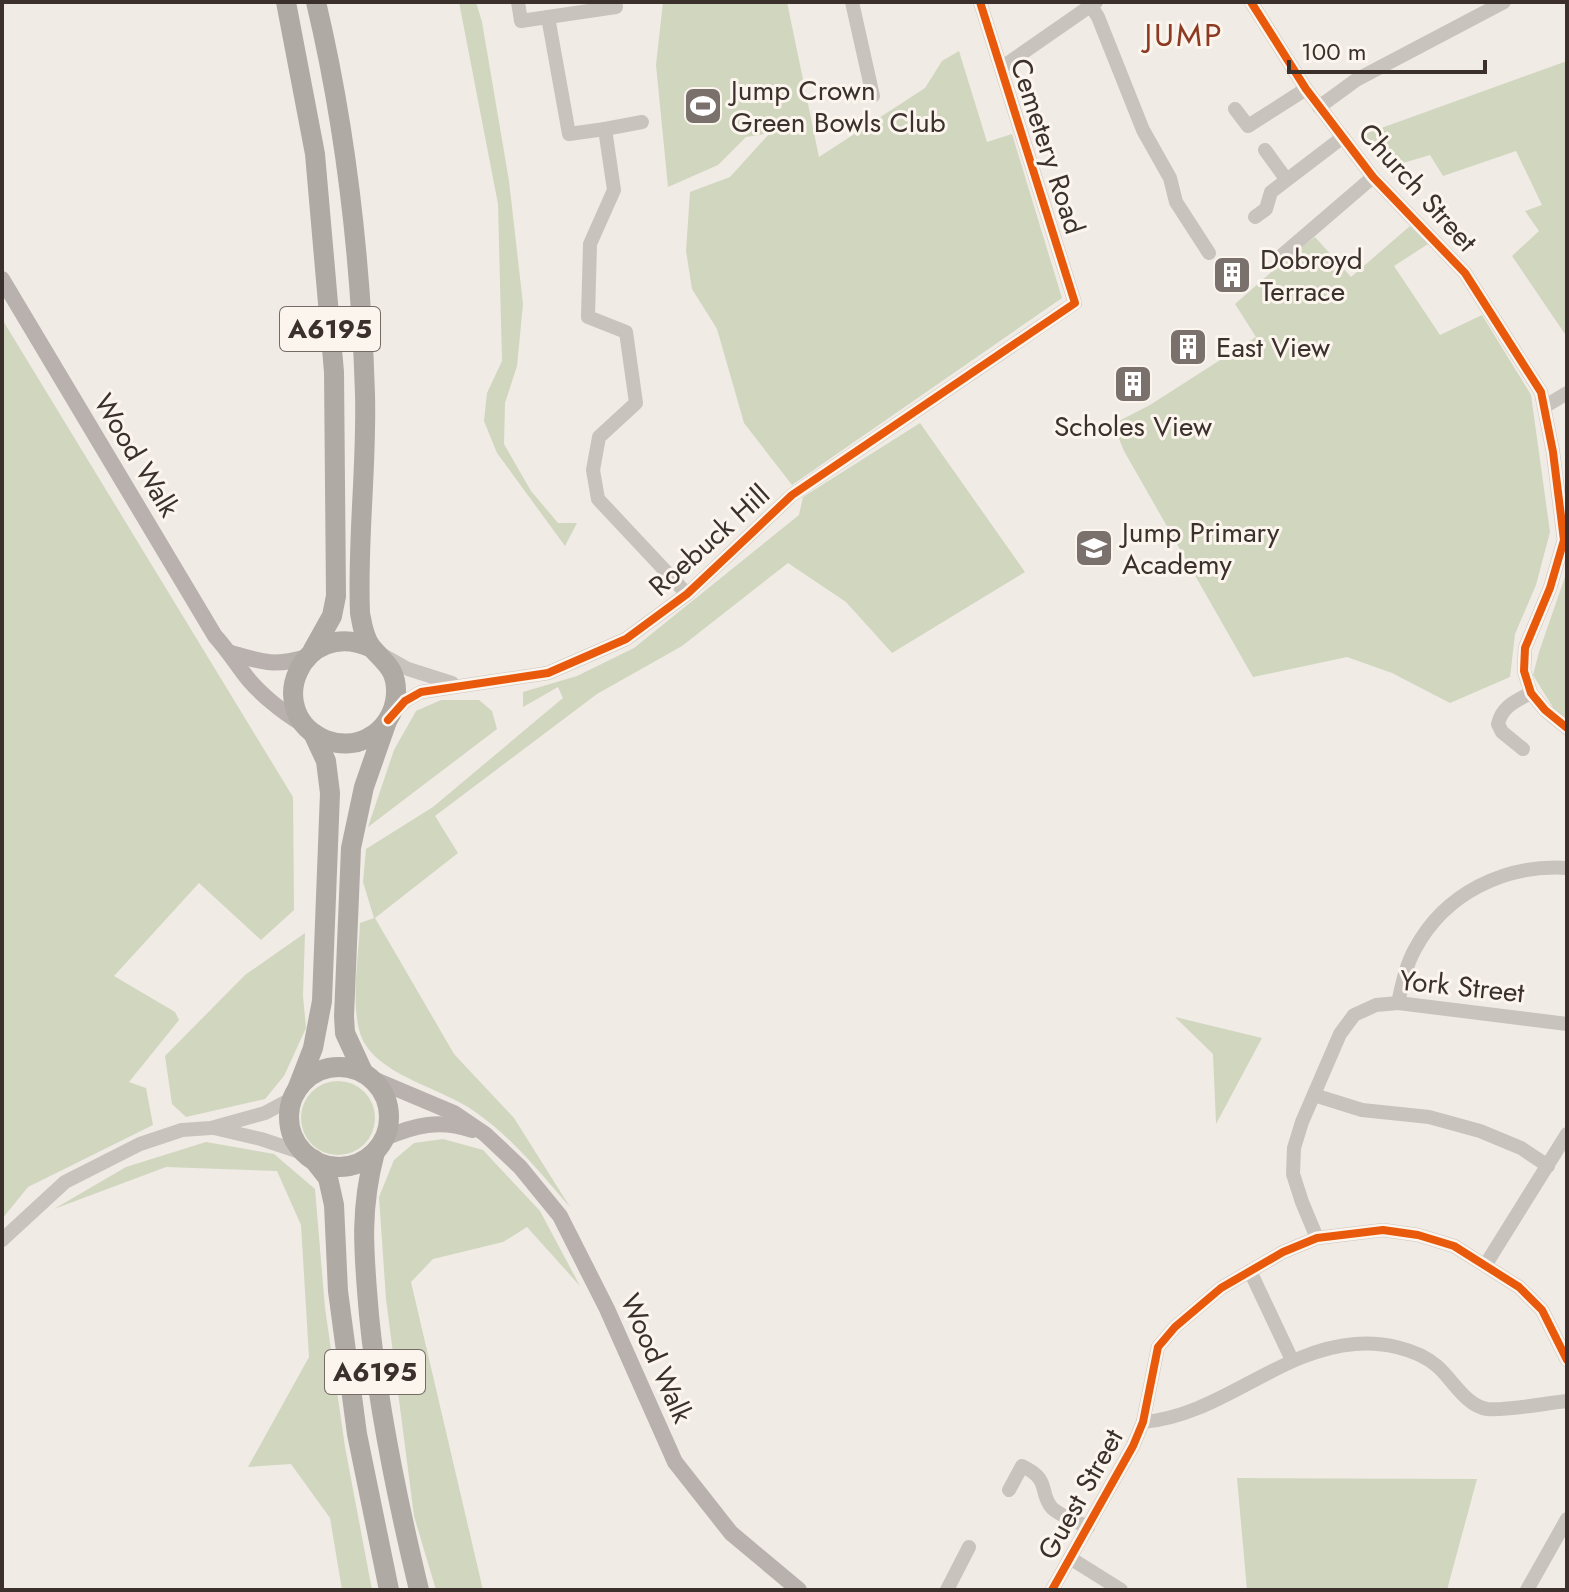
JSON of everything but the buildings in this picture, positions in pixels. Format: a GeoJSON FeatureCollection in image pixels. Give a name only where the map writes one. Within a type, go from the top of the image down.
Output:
{"type":"FeatureCollection","features":[{"type":"Feature","properties":{"kind":"highway","name":"A6195"},"geometry":{"type":"LineString","coordinates":[[286,2],[315,154],[334,372],[336,596],[325,633],[308,655],[295,679],[293,692],[295,705],[326,761],[330,784],[322,1001],[313,1048],[294,1095],[290,1122],[293,1134],[328,1178],[334,1205],[338,1291],[357,1434],[389,1590]]}},
{"type":"Feature","properties":{"kind":"highway","name":"A6195"},"geometry":{"type":"LineString","coordinates":[[316,2],[342,146],[357,275],[365,396],[360,613],[365,633],[385,660],[396,683],[394,709],[364,787],[351,848],[345,1033],[367,1075],[386,1099],[389,1112],[367,1184],[363,1214],[374,1369],[398,1504],[419,1590]]}},
{"type":"Feature","properties":{"kind":"highway"},"geometry":{"type":"LineString","coordinates":[[308,655],[340,640],[374,649]]}},
{"type":"Feature","properties":{"kind":"highway"},"geometry":{"type":"LineString","coordinates":[[310,730],[334,743],[357,742],[378,732],[387,722]]}},
{"type":"Feature","properties":{"kind":"highway"},"geometry":{"type":"LineString","coordinates":[[294,1095],[305,1080],[318,1071],[348,1067],[367,1075]]}},
{"type":"Feature","properties":{"kind":"highway"},"geometry":{"type":"LineString","coordinates":[[309,1156],[328,1165],[345,1166],[361,1162],[380,1145]]}},
{"type":"Feature","properties":{"kind":"main road","name":"Wood Walk"},"geometry":{"type":"LineString","coordinates":[[2,279],[215,636],[231,653],[242,672],[287,715],[310,730]]}},
{"type":"Feature","properties":{"kind":"main road"},"geometry":{"type":"LineString","coordinates":[[231,653],[271,664],[289,663],[308,655]]}},
{"type":"Feature","properties":{"kind":"main road","name":"Wood Walk"},"geometry":{"type":"LineString","coordinates":[[367,1075],[454,1113],[485,1134],[520,1167],[560,1216],[607,1309],[675,1462],[731,1533],[799,1590]]}},
{"type":"Feature","properties":{"kind":"main road","name":"Wood Walk"},"geometry":{"type":"LineString","coordinates":[[380,1145],[421,1124],[442,1123],[485,1134]]}},
{"type":"Feature","properties":{"kind":"street"},"geometry":{"type":"LineString","coordinates":[[518,2],[521,21],[616,7],[615,2]]}},
{"type":"Feature","properties":{"kind":"street"},"geometry":{"type":"LineString","coordinates":[[852,2],[873,96]]}},
{"type":"Feature","properties":{"kind":"street","name":"Cemetery Road"},"geometry":{"type":"LineString","coordinates":[[980,2],[1075,303]]}},
{"type":"Feature","properties":{"kind":"street","name":"Church Street"},"geometry":{"type":"LineString","coordinates":[[1251,2],[1306,89],[1373,177],[1465,273],[1541,392],[1564,540],[1550,588],[1525,648],[1524,671],[1531,693]]}},
{"type":"Feature","properties":{"kind":"street"},"geometry":{"type":"LineString","coordinates":[[1319,107],[1356,80],[1504,2]]}},
{"type":"Feature","properties":{"kind":"street"},"geometry":{"type":"LineString","coordinates":[[1001,68],[1094,4],[1143,130],[1170,178],[1170,204],[1209,253]]}},
{"type":"Feature","properties":{"kind":"street"},"geometry":{"type":"LineString","coordinates":[[548,17],[569,134],[642,122]]}},
{"type":"Feature","properties":{"kind":"street"},"geometry":{"type":"LineString","coordinates":[[1235,109],[1248,126],[1306,89]]}},
{"type":"Feature","properties":{"kind":"street"},"geometry":{"type":"LineString","coordinates":[[605,129],[614,190],[590,244],[588,317],[626,332],[636,403],[599,437],[593,470],[598,499],[687,594]]}},
{"type":"Feature","properties":{"kind":"street"},"geometry":{"type":"LineString","coordinates":[[1255,217],[1266,209],[1271,192],[1343,137]]}},
{"type":"Feature","properties":{"kind":"street"},"geometry":{"type":"LineString","coordinates":[[1265,150],[1286,179]]}},
{"type":"Feature","properties":{"kind":"street"},"geometry":{"type":"LineString","coordinates":[[1281,256],[1373,177]]}},
{"type":"Feature","properties":{"kind":"street","name":"Roebuck Hill"},"geometry":{"type":"LineString","coordinates":[[387,722],[413,695],[548,673],[626,639],[687,594],[792,495],[1075,303]]}},
{"type":"Feature","properties":{"kind":"street"},"geometry":{"type":"LineString","coordinates":[[1544,407],[1567,393]]}},
{"type":"Feature","properties":{"kind":"street","name":"Roebuck Hill"},"geometry":{"type":"LineString","coordinates":[[374,649],[421,675],[460,685]]}},
{"type":"Feature","properties":{"kind":"street"},"geometry":{"type":"LineString","coordinates":[[1523,749],[1502,732],[1498,724],[1500,714],[1510,704],[1531,693],[1545,710],[1567,728]]}},
{"type":"Feature","properties":{"kind":"street"},"geometry":{"type":"LineString","coordinates":[[1398,1003],[1413,951],[1447,906],[1466,892],[1493,879],[1549,867],[1567,868]]}},
{"type":"Feature","properties":{"kind":"street","name":"York Street"},"geometry":{"type":"LineString","coordinates":[[1317,1238],[1293,1174],[1294,1148],[1340,1034],[1354,1015],[1376,1005],[1398,1003],[1567,1024]]}},
{"type":"Feature","properties":{"kind":"street"},"geometry":{"type":"LineString","coordinates":[[2,1240],[65,1182],[140,1144],[182,1130],[211,1128],[265,1113],[294,1095]]}},
{"type":"Feature","properties":{"kind":"street"},"geometry":{"type":"LineString","coordinates":[[1314,1095],[1362,1110],[1429,1117],[1480,1131],[1521,1148],[1548,1166]]}},
{"type":"Feature","properties":{"kind":"street"},"geometry":{"type":"LineString","coordinates":[[211,1128],[261,1139],[309,1156]]}},
{"type":"Feature","properties":{"kind":"street"},"geometry":{"type":"LineString","coordinates":[[1486,1264],[1567,1134]]}},
{"type":"Feature","properties":{"kind":"street","name":"Guest Street"},"geometry":{"type":"LineString","coordinates":[[1052,1590],[1133,1446],[1143,1422],[1158,1347],[1197,1306],[1283,1252],[1317,1238],[1383,1230],[1418,1235],[1454,1246],[1519,1287],[1542,1310],[1567,1360]]}},
{"type":"Feature","properties":{"kind":"street"},"geometry":{"type":"LineString","coordinates":[[1250,1271],[1292,1360]]}},
{"type":"Feature","properties":{"kind":"street","name":"Guest Street"},"geometry":{"type":"LineString","coordinates":[[1143,1422],[1158,1421],[1231,1394],[1292,1360],[1355,1344],[1408,1350],[1434,1364],[1471,1403],[1488,1409],[1567,1401]]}},
{"type":"Feature","properties":{"kind":"street"},"geometry":{"type":"LineString","coordinates":[[1009,1490],[1022,1466],[1040,1478],[1052,1507],[1088,1527]]}},
{"type":"Feature","properties":{"kind":"street"},"geometry":{"type":"LineString","coordinates":[[1527,1590],[1567,1519]]}},
{"type":"Feature","properties":{"kind":"street"},"geometry":{"type":"LineString","coordinates":[[947,1590],[969,1547]]}},
{"type":"Feature","properties":{"kind":"street"},"geometry":{"type":"LineString","coordinates":[[1070,1558],[1121,1590]]}},
{"type":"Feature","properties":{"kind":"green space"},"geometry":{"type":"Polygon","coordinates":[[[459,2],[476,2],[482,22],[509,181],[523,304],[517,366],[505,403],[504,444],[531,491],[558,523],[577,523],[565,546],[497,453],[484,421],[487,393],[502,361],[498,204],[459,2]]]}},
{"type":"Feature","properties":{"kind":"green space"},"geometry":{"type":"Polygon","coordinates":[[[663,2],[787,2],[819,157],[925,88],[942,61],[959,51],[987,142],[1012,134],[1062,298],[792,485],[744,423],[717,329],[692,289],[686,251],[690,192],[730,177],[770,133],[746,137],[718,165],[668,187],[656,65],[663,2]]]}},
{"type":"Feature","properties":{"kind":"green space"},"geometry":{"type":"Polygon","coordinates":[[[1567,61],[1567,337],[1512,256],[1539,231],[1525,211],[1542,205],[1516,151],[1443,176],[1430,155],[1386,168],[1362,135],[1567,61]]]}},
{"type":"Feature","properties":{"kind":"green space"},"geometry":{"type":"Polygon","coordinates":[[[1410,226],[1428,244],[1394,266],[1440,335],[1482,315],[1531,395],[1550,532],[1536,585],[1515,634],[1510,677],[1450,703],[1392,673],[1347,657],[1253,677],[1124,451],[1113,424],[1150,405],[1256,337],[1235,304],[1315,237],[1351,277],[1410,226]]]}},
{"type":"Feature","properties":{"kind":"green space"},"geometry":{"type":"Polygon","coordinates":[[[2,319],[293,797],[294,910],[261,940],[199,883],[114,976],[175,1012],[179,1020],[129,1082],[146,1088],[153,1125],[28,1187],[2,1219],[2,319]]]}},
{"type":"Feature","properties":{"kind":"green space"},"geometry":{"type":"Polygon","coordinates":[[[920,423],[1025,572],[892,653],[846,602],[788,563],[682,646],[597,694],[435,816],[458,853],[375,918],[454,1054],[514,1118],[570,1207],[525,1156],[488,1121],[461,1103],[400,1074],[374,1055],[365,1044],[357,1018],[356,985],[360,923],[374,918],[363,882],[366,849],[433,807],[563,698],[558,687],[523,707],[523,692],[577,676],[634,648],[799,515],[803,497],[920,423]]]}},
{"type":"Feature","properties":{"kind":"green space"},"geometry":{"type":"Polygon","coordinates":[[[1567,571],[1567,720],[1554,709],[1533,675],[1567,571]]]}},
{"type":"Feature","properties":{"kind":"green space"},"geometry":{"type":"Polygon","coordinates":[[[441,700],[479,700],[492,711],[497,729],[368,827],[394,750],[416,711],[441,700]]]}},
{"type":"Feature","properties":{"kind":"green space"},"geometry":{"type":"Polygon","coordinates":[[[305,933],[303,996],[306,1028],[284,1076],[265,1099],[186,1117],[172,1104],[165,1056],[245,975],[305,933]]]}},
{"type":"Feature","properties":{"kind":"green space"},"geometry":{"type":"Polygon","coordinates":[[[1175,1017],[1262,1038],[1216,1124],[1213,1054],[1175,1017]]]}},
{"type":"Feature","properties":{"kind":"green space"},"geometry":{"type":"Polygon","coordinates":[[[331,1081],[345,1081],[359,1087],[369,1097],[375,1118],[369,1139],[359,1149],[345,1155],[331,1155],[317,1149],[307,1139],[301,1125],[301,1111],[307,1097],[317,1087],[331,1081]]]}},
{"type":"Feature","properties":{"kind":"green space"},"geometry":{"type":"Polygon","coordinates":[[[443,1139],[483,1150],[540,1211],[580,1286],[527,1227],[503,1242],[433,1259],[411,1282],[483,1590],[436,1590],[414,1516],[386,1299],[379,1197],[394,1160],[414,1143],[443,1139]]]}},
{"type":"Feature","properties":{"kind":"green space"},"geometry":{"type":"Polygon","coordinates":[[[206,1142],[274,1154],[315,1189],[325,1308],[345,1447],[372,1590],[342,1590],[330,1518],[291,1464],[248,1467],[309,1357],[301,1225],[277,1171],[166,1167],[54,1209],[126,1167],[206,1142]]]}},
{"type":"Feature","properties":{"kind":"green space"},"geometry":{"type":"Polygon","coordinates":[[[1237,1478],[1477,1479],[1447,1590],[1247,1590],[1237,1478]]]}},
{"type":"Feature","properties":{"kind":"cycle path"},"geometry":{"type":"LineString","coordinates":[[388,720],[405,701],[421,692],[548,673],[626,639],[687,594],[792,495],[1075,303],[980,2]]}},
{"type":"Feature","properties":{"kind":"cycle path"},"geometry":{"type":"LineString","coordinates":[[1251,2],[1306,89],[1373,177],[1465,273],[1541,392],[1553,452],[1564,540],[1550,588],[1525,648],[1524,671],[1531,693],[1545,710],[1567,728]]}},
{"type":"Feature","properties":{"kind":"cycle path"},"geometry":{"type":"LineString","coordinates":[[1052,1590],[1133,1446],[1143,1422],[1158,1347],[1175,1327],[1221,1288],[1283,1252],[1317,1238],[1383,1230],[1418,1235],[1454,1246],[1519,1287],[1542,1310],[1567,1360]]}},
{"type":"Feature","properties":{"kind":"place","name":"Jump Crown Green Bowls Club"},"geometry":{"type":"Point","coordinates":[703,106]}},
{"type":"Feature","properties":{"kind":"place","name":"Dobroyd Terrace"},"geometry":{"type":"Point","coordinates":[1232,275]}},
{"type":"Feature","properties":{"kind":"place","name":"East View"},"geometry":{"type":"Point","coordinates":[1188,347]}},
{"type":"Feature","properties":{"kind":"place","name":"Scholes View"},"geometry":{"type":"Point","coordinates":[1133,384]}},
{"type":"Feature","properties":{"kind":"place","name":"Jump Primary Academy"},"geometry":{"type":"Point","coordinates":[1094,548]}},
{"type":"Feature","properties":{"kind":"district","name":"JUMP"},"geometry":{"type":"Point","coordinates":[1184,35]}}]}
